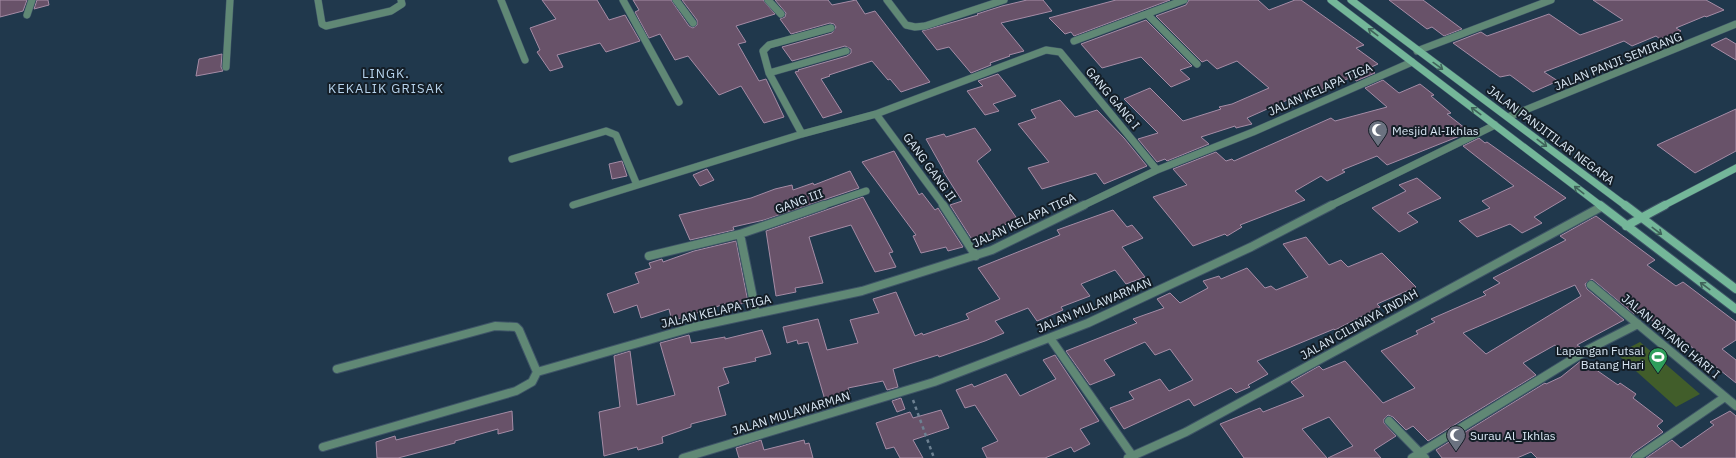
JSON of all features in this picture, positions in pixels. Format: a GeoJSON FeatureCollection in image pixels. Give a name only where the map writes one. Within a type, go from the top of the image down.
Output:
{"type":"FeatureCollection","features":[{"type":"Feature","properties":{"kind":"main road"},"geometry":{"type":"LineString","coordinates":[[1331,0],[1736,309]]}},
{"type":"Feature","properties":{"kind":"main road","name":"JALAN PANJITILAR NEGARA"},"geometry":{"type":"LineString","coordinates":[[1351,0],[1736,289]]}},
{"type":"Feature","properties":{"kind":"main road"},"geometry":{"type":"LineString","coordinates":[[1626,226],[1734,170]]}},
{"type":"Feature","properties":{"kind":"street"},"geometry":{"type":"LineString","coordinates":[[27,15],[32,0]]}},
{"type":"Feature","properties":{"kind":"street"},"geometry":{"type":"LineString","coordinates":[[226,67],[230,0]]}},
{"type":"Feature","properties":{"kind":"street"},"geometry":{"type":"LineString","coordinates":[[318,0],[322,24],[326,26],[391,11],[402,4],[401,0]]}},
{"type":"Feature","properties":{"kind":"street"},"geometry":{"type":"LineString","coordinates":[[501,0],[524,60]]}},
{"type":"Feature","properties":{"kind":"street"},"geometry":{"type":"LineString","coordinates":[[623,0],[679,102]]}},
{"type":"Feature","properties":{"kind":"street"},"geometry":{"type":"LineString","coordinates":[[676,0],[693,23]]}},
{"type":"Feature","properties":{"kind":"street"},"geometry":{"type":"LineString","coordinates":[[769,0],[781,14]]}},
{"type":"Feature","properties":{"kind":"street"},"geometry":{"type":"LineString","coordinates":[[886,0],[906,25],[916,27],[926,26],[1004,0]]}},
{"type":"Feature","properties":{"kind":"street"},"geometry":{"type":"LineString","coordinates":[[1074,41],[1184,0]]}},
{"type":"Feature","properties":{"kind":"street"},"geometry":{"type":"LineString","coordinates":[[1417,51],[1551,0]]}},
{"type":"Feature","properties":{"kind":"street"},"geometry":{"type":"LineString","coordinates":[[1147,14],[1197,64]]}},
{"type":"Feature","properties":{"kind":"street","name":"JALAN PANJI SEMIRANG"},"geometry":{"type":"LineString","coordinates":[[1508,117],[1736,24]]}},
{"type":"Feature","properties":{"kind":"street"},"geometry":{"type":"LineString","coordinates":[[802,134],[769,73],[763,54],[766,47],[831,28]]}},
{"type":"Feature","properties":{"kind":"street","name":"GANG GANG I"},"geometry":{"type":"LineString","coordinates":[[876,114],[1046,50],[1060,52],[1157,170]]}},
{"type":"Feature","properties":{"kind":"street"},"geometry":{"type":"LineString","coordinates":[[769,73],[846,51]]}},
{"type":"Feature","properties":{"kind":"street","name":"JALAN KELAPA TIGA"},"geometry":{"type":"LineString","coordinates":[[537,372],[694,327],[839,297],[976,256],[992,250],[1157,170],[1253,132],[1412,62]]}},
{"type":"Feature","properties":{"kind":"street"},"geometry":{"type":"LineString","coordinates":[[573,205],[802,134],[876,114]]}},
{"type":"Feature","properties":{"kind":"street","name":"GANG GANG II"},"geometry":{"type":"LineString","coordinates":[[876,114],[942,203],[976,256]]}},
{"type":"Feature","properties":{"kind":"street","name":"JALAN MULAWARMAN"},"geometry":{"type":"LineString","coordinates":[[683,458],[910,390],[1088,323],[1251,247],[1375,183],[1495,125]]}},
{"type":"Feature","properties":{"kind":"street"},"geometry":{"type":"LineString","coordinates":[[512,159],[606,131],[616,136],[637,185]]}},
{"type":"Feature","properties":{"kind":"street","name":"GANG III"},"geometry":{"type":"LineString","coordinates":[[649,256],[740,234],[866,190]]}},
{"type":"Feature","properties":{"kind":"street","name":"JALAN CILINAYA INDAH"},"geometry":{"type":"LineString","coordinates":[[1132,457],[1186,432],[1601,207]]}},
{"type":"Feature","properties":{"kind":"street"},"geometry":{"type":"LineString","coordinates":[[740,234],[756,313]]}},
{"type":"Feature","properties":{"kind":"street","name":"JALAN BATANG HARI I"},"geometry":{"type":"LineString","coordinates":[[1591,285],[1736,406]]}},
{"type":"Feature","properties":{"kind":"street"},"geometry":{"type":"LineString","coordinates":[[1389,421],[1419,456],[1589,349],[1638,324]]}},
{"type":"Feature","properties":{"kind":"street"},"geometry":{"type":"LineString","coordinates":[[323,447],[516,391],[532,382],[537,372],[519,330],[512,326],[495,326],[337,369]]}},
{"type":"Feature","properties":{"kind":"street"},"geometry":{"type":"LineString","coordinates":[[1050,338],[1132,457]]}},
{"type":"Feature","properties":{"kind":"street"},"geometry":{"type":"LineString","coordinates":[[1636,458],[1725,397]]}},
{"type":"Feature","properties":{"kind":"path"},"geometry":{"type":"LineString","coordinates":[[910,390],[934,458]]}},
{"type":"Feature","properties":{"kind":"green space","name":"Lapangan Futsal Batang Hari"},"geometry":{"type":"Polygon","coordinates":[[[1640,342],[1700,394],[1676,407],[1617,354],[1640,342]]]}},
{"type":"Feature","properties":{"kind":"building"},"geometry":{"type":"Polygon","coordinates":[[[0,0],[27,0],[23,11],[0,17],[0,0]]]}},
{"type":"Feature","properties":{"kind":"building"},"geometry":{"type":"Polygon","coordinates":[[[37,0],[48,0],[49,5],[34,9],[37,0]]]}},
{"type":"Feature","properties":{"kind":"building"},"geometry":{"type":"Polygon","coordinates":[[[542,0],[597,0],[609,20],[625,15],[640,41],[606,52],[600,43],[557,55],[563,67],[550,71],[537,52],[540,50],[530,28],[556,19],[542,0]]]}},
{"type":"Feature","properties":{"kind":"building"},"geometry":{"type":"Polygon","coordinates":[[[633,0],[671,0],[689,26],[693,28],[697,25],[697,20],[682,0],[763,0],[775,14],[736,26],[746,42],[738,44],[759,81],[766,79],[784,117],[764,123],[741,86],[719,95],[688,56],[675,60],[660,34],[649,38],[635,12],[639,10],[633,0]]]}},
{"type":"Feature","properties":{"kind":"building"},"geometry":{"type":"Polygon","coordinates":[[[775,0],[828,0],[832,5],[856,0],[865,14],[875,11],[930,82],[901,92],[890,79],[888,80],[872,61],[829,75],[830,76],[821,79],[842,112],[823,118],[795,72],[847,56],[851,53],[851,49],[845,46],[792,61],[782,47],[832,33],[836,27],[834,24],[830,23],[791,34],[780,19],[785,17],[786,13],[775,0]]]}},
{"type":"Feature","properties":{"kind":"building"},"geometry":{"type":"Polygon","coordinates":[[[1027,0],[1043,0],[1052,11],[1001,23],[1024,51],[1009,55],[1010,56],[990,63],[991,65],[971,73],[949,47],[937,50],[922,31],[978,15],[977,14],[1002,6],[1027,0]]]}},
{"type":"Feature","properties":{"kind":"building"},"geometry":{"type":"Polygon","coordinates":[[[1116,0],[1170,0],[1074,36],[1071,32],[1065,34],[1049,18],[1116,0]]]}},
{"type":"Feature","properties":{"kind":"building"},"geometry":{"type":"Polygon","coordinates":[[[1189,0],[1258,0],[1269,10],[1295,0],[1301,0],[1364,45],[1356,48],[1378,64],[1369,68],[1375,73],[1356,81],[1352,77],[1313,93],[1310,90],[1247,118],[1252,124],[1236,128],[1235,126],[1201,137],[1209,144],[1167,161],[1165,159],[1157,162],[1138,139],[1158,133],[1124,99],[1150,88],[1183,121],[1221,109],[1219,107],[1232,104],[1269,88],[1237,61],[1217,69],[1207,60],[1202,62],[1156,16],[1186,5],[1189,0]]]}},
{"type":"Feature","properties":{"kind":"building"},"geometry":{"type":"Polygon","coordinates":[[[1389,0],[1423,0],[1462,29],[1444,36],[1432,27],[1427,29],[1389,0]]]}},
{"type":"Feature","properties":{"kind":"building"},"geometry":{"type":"Polygon","coordinates":[[[1593,0],[1706,0],[1724,10],[1676,28],[1681,31],[1660,39],[1656,36],[1632,46],[1624,41],[1544,72],[1558,81],[1533,92],[1510,75],[1500,77],[1453,43],[1481,32],[1487,36],[1549,14],[1580,35],[1623,20],[1593,0]]]}},
{"type":"Feature","properties":{"kind":"building"},"geometry":{"type":"Polygon","coordinates":[[[1146,20],[1192,66],[1180,70],[1190,79],[1171,87],[1141,57],[1102,68],[1081,44],[1146,20]]]}},
{"type":"Feature","properties":{"kind":"building"},"geometry":{"type":"Polygon","coordinates":[[[1726,38],[1736,44],[1736,60],[1711,45],[1726,38]]]}},
{"type":"Feature","properties":{"kind":"building"},"geometry":{"type":"Polygon","coordinates":[[[222,54],[221,67],[223,71],[196,76],[199,59],[222,54]]]}},
{"type":"Feature","properties":{"kind":"building"},"geometry":{"type":"Polygon","coordinates":[[[998,74],[1016,96],[993,104],[999,111],[985,115],[967,91],[983,86],[978,81],[998,74]]]}},
{"type":"Feature","properties":{"kind":"building"},"geometry":{"type":"Polygon","coordinates":[[[1383,80],[1399,93],[1420,84],[1434,95],[1431,96],[1451,113],[1447,114],[1470,132],[1387,165],[1377,156],[1342,170],[1345,172],[1327,181],[1321,176],[1295,191],[1305,200],[1240,225],[1242,227],[1227,236],[1225,234],[1193,246],[1153,197],[1187,185],[1173,169],[1216,152],[1226,161],[1232,159],[1234,161],[1331,118],[1335,121],[1387,107],[1365,88],[1383,80]]]}},
{"type":"Feature","properties":{"kind":"building"},"geometry":{"type":"Polygon","coordinates":[[[1060,100],[1075,117],[1097,110],[1124,138],[1147,166],[1104,184],[1096,173],[1042,189],[1028,168],[1049,162],[1018,124],[1036,118],[1031,110],[1060,100]]]}},
{"type":"Feature","properties":{"kind":"building"},"geometry":{"type":"Polygon","coordinates":[[[1736,109],[1736,151],[1695,173],[1657,145],[1736,109]]]}},
{"type":"Feature","properties":{"kind":"building"},"geometry":{"type":"Polygon","coordinates":[[[975,128],[991,150],[977,161],[1018,220],[990,230],[993,233],[973,241],[950,205],[962,201],[943,171],[926,139],[944,134],[946,137],[975,128]]]}},
{"type":"Feature","properties":{"kind":"building"},"geometry":{"type":"Polygon","coordinates":[[[1479,138],[1485,143],[1487,142],[1566,198],[1534,217],[1542,223],[1522,233],[1510,224],[1477,237],[1459,221],[1490,208],[1482,201],[1514,186],[1463,146],[1479,138]]]}},
{"type":"Feature","properties":{"kind":"building"},"geometry":{"type":"Polygon","coordinates":[[[894,151],[919,195],[922,193],[935,210],[938,208],[963,247],[948,251],[946,247],[921,253],[913,236],[916,235],[862,162],[894,151]]]}},
{"type":"Feature","properties":{"kind":"building"},"geometry":{"type":"Polygon","coordinates":[[[622,161],[627,176],[612,179],[609,164],[622,161]]]}},
{"type":"Feature","properties":{"kind":"building"},"geometry":{"type":"Polygon","coordinates":[[[707,169],[714,180],[700,186],[693,175],[707,169]]]}},
{"type":"Feature","properties":{"kind":"building"},"geometry":{"type":"Polygon","coordinates":[[[850,171],[859,188],[764,220],[733,227],[734,230],[690,240],[679,215],[751,198],[775,189],[792,185],[793,190],[813,183],[814,185],[850,171]]]}},
{"type":"Feature","properties":{"kind":"building"},"geometry":{"type":"Polygon","coordinates":[[[1417,178],[1441,198],[1407,213],[1418,222],[1399,232],[1372,208],[1406,191],[1399,185],[1417,178]]]}},
{"type":"Feature","properties":{"kind":"building"},"geometry":{"type":"Polygon","coordinates":[[[863,197],[893,252],[889,253],[896,267],[875,272],[851,225],[809,237],[823,283],[795,288],[796,292],[776,296],[766,231],[863,197]]]}},
{"type":"Feature","properties":{"kind":"building"},"geometry":{"type":"Polygon","coordinates":[[[1113,210],[1127,227],[1132,225],[1143,238],[1122,247],[1145,277],[1126,284],[1115,270],[1081,284],[1090,296],[1061,307],[1063,310],[1037,321],[1028,308],[995,321],[1004,333],[939,357],[938,355],[893,369],[898,387],[887,390],[883,381],[848,388],[850,394],[825,400],[808,342],[798,344],[797,340],[787,343],[783,327],[818,319],[827,350],[858,343],[850,320],[879,313],[873,299],[896,292],[915,336],[922,333],[923,335],[969,319],[966,314],[1000,299],[978,268],[1060,235],[1057,230],[1113,210]]]}},
{"type":"Feature","properties":{"kind":"building"},"geometry":{"type":"Polygon","coordinates":[[[1596,216],[1655,260],[1647,265],[1676,286],[1683,282],[1736,322],[1736,340],[1722,349],[1736,360],[1736,383],[1673,332],[1670,336],[1649,318],[1647,319],[1638,312],[1634,314],[1592,279],[1585,284],[1587,289],[1624,320],[1577,345],[1580,347],[1567,355],[1555,345],[1523,363],[1536,375],[1428,441],[1413,426],[1406,430],[1393,417],[1388,415],[1384,419],[1384,423],[1396,436],[1374,450],[1381,458],[1328,458],[1353,446],[1329,417],[1302,429],[1327,458],[1244,458],[1220,424],[1260,408],[1263,412],[1304,396],[1291,382],[1319,366],[1323,370],[1345,361],[1383,403],[1415,388],[1381,351],[1418,334],[1416,331],[1435,322],[1431,319],[1486,295],[1483,292],[1500,283],[1493,278],[1566,240],[1560,236],[1596,216]],[[1575,285],[1463,333],[1486,354],[1581,296],[1575,285]]]}},
{"type":"Feature","properties":{"kind":"building"},"geometry":{"type":"Polygon","coordinates":[[[1306,237],[1329,265],[1341,260],[1348,267],[1382,253],[1416,287],[1377,304],[1380,307],[1335,330],[1334,329],[1257,361],[1268,374],[1248,385],[1250,387],[1236,393],[1231,388],[1194,406],[1189,399],[1124,429],[1110,408],[1134,399],[1129,392],[1160,379],[1169,391],[1193,380],[1170,349],[1155,355],[1145,342],[1104,360],[1115,375],[1090,385],[1066,351],[1137,323],[1133,319],[1164,308],[1157,299],[1170,293],[1180,303],[1208,288],[1203,281],[1219,276],[1221,279],[1247,268],[1265,288],[1271,286],[1276,290],[1308,277],[1283,244],[1306,237]]]}},
{"type":"Feature","properties":{"kind":"building"},"geometry":{"type":"Polygon","coordinates":[[[736,241],[748,302],[729,307],[728,303],[672,321],[669,309],[641,318],[637,305],[614,313],[607,294],[639,283],[635,273],[651,268],[649,263],[662,259],[663,262],[694,251],[736,241]]]}},
{"type":"Feature","properties":{"kind":"building"},"geometry":{"type":"Polygon","coordinates":[[[762,330],[771,354],[755,358],[756,361],[723,368],[729,383],[718,387],[726,415],[691,424],[691,427],[662,437],[663,443],[638,450],[637,447],[604,456],[599,412],[620,407],[614,356],[630,351],[637,405],[675,395],[660,343],[689,335],[691,343],[725,337],[725,339],[762,330]]]}},
{"type":"Feature","properties":{"kind":"building"},"geometry":{"type":"Polygon","coordinates":[[[1055,355],[1099,421],[1080,429],[1090,444],[1074,452],[1071,447],[1045,458],[987,458],[982,448],[998,441],[975,405],[965,408],[956,390],[972,384],[974,387],[1006,374],[1020,396],[1056,379],[1043,360],[1055,355]]]}},
{"type":"Feature","properties":{"kind":"building"},"geometry":{"type":"Polygon","coordinates":[[[1582,360],[1618,385],[1620,383],[1636,394],[1633,398],[1663,421],[1657,426],[1663,432],[1633,453],[1630,458],[1537,458],[1531,452],[1517,458],[1442,458],[1436,450],[1545,383],[1546,384],[1561,377],[1582,360]]]}},
{"type":"Feature","properties":{"kind":"building"},"geometry":{"type":"Polygon","coordinates":[[[901,398],[905,409],[897,412],[892,401],[901,398]]]}},
{"type":"Feature","properties":{"kind":"building"},"geometry":{"type":"Polygon","coordinates":[[[941,410],[949,428],[913,440],[923,458],[900,458],[894,447],[886,449],[876,423],[910,412],[913,418],[941,410]]]}},
{"type":"Feature","properties":{"kind":"building"},"geometry":{"type":"Polygon","coordinates":[[[512,411],[513,430],[498,434],[498,429],[455,441],[455,443],[398,458],[377,458],[376,442],[395,436],[396,440],[512,411]]]}},
{"type":"Feature","properties":{"kind":"building"},"geometry":{"type":"Polygon","coordinates":[[[1730,411],[1736,416],[1736,458],[1646,458],[1672,440],[1681,448],[1714,425],[1710,422],[1730,411]]]}},
{"type":"Feature","properties":{"kind":"building"},"geometry":{"type":"Polygon","coordinates":[[[761,440],[764,450],[804,440],[805,444],[809,443],[813,458],[739,458],[736,448],[761,440]]]}},
{"type":"Feature","properties":{"kind":"place","name":"Mesjid Al-Ikhlas"},"geometry":{"type":"Point","coordinates":[1378,147]}},
{"type":"Feature","properties":{"kind":"place","name":"Lapangan Futsal Batang Hari"},"geometry":{"type":"Point","coordinates":[1658,374]}},
{"type":"Feature","properties":{"kind":"place","name":"Surau Al_Ikhlas"},"geometry":{"type":"Point","coordinates":[1456,452]}},
{"type":"Feature","properties":{"kind":"district","name":"LINGK. KEKALIK GRISAK"},"geometry":{"type":"Point","coordinates":[386,80]}}]}
